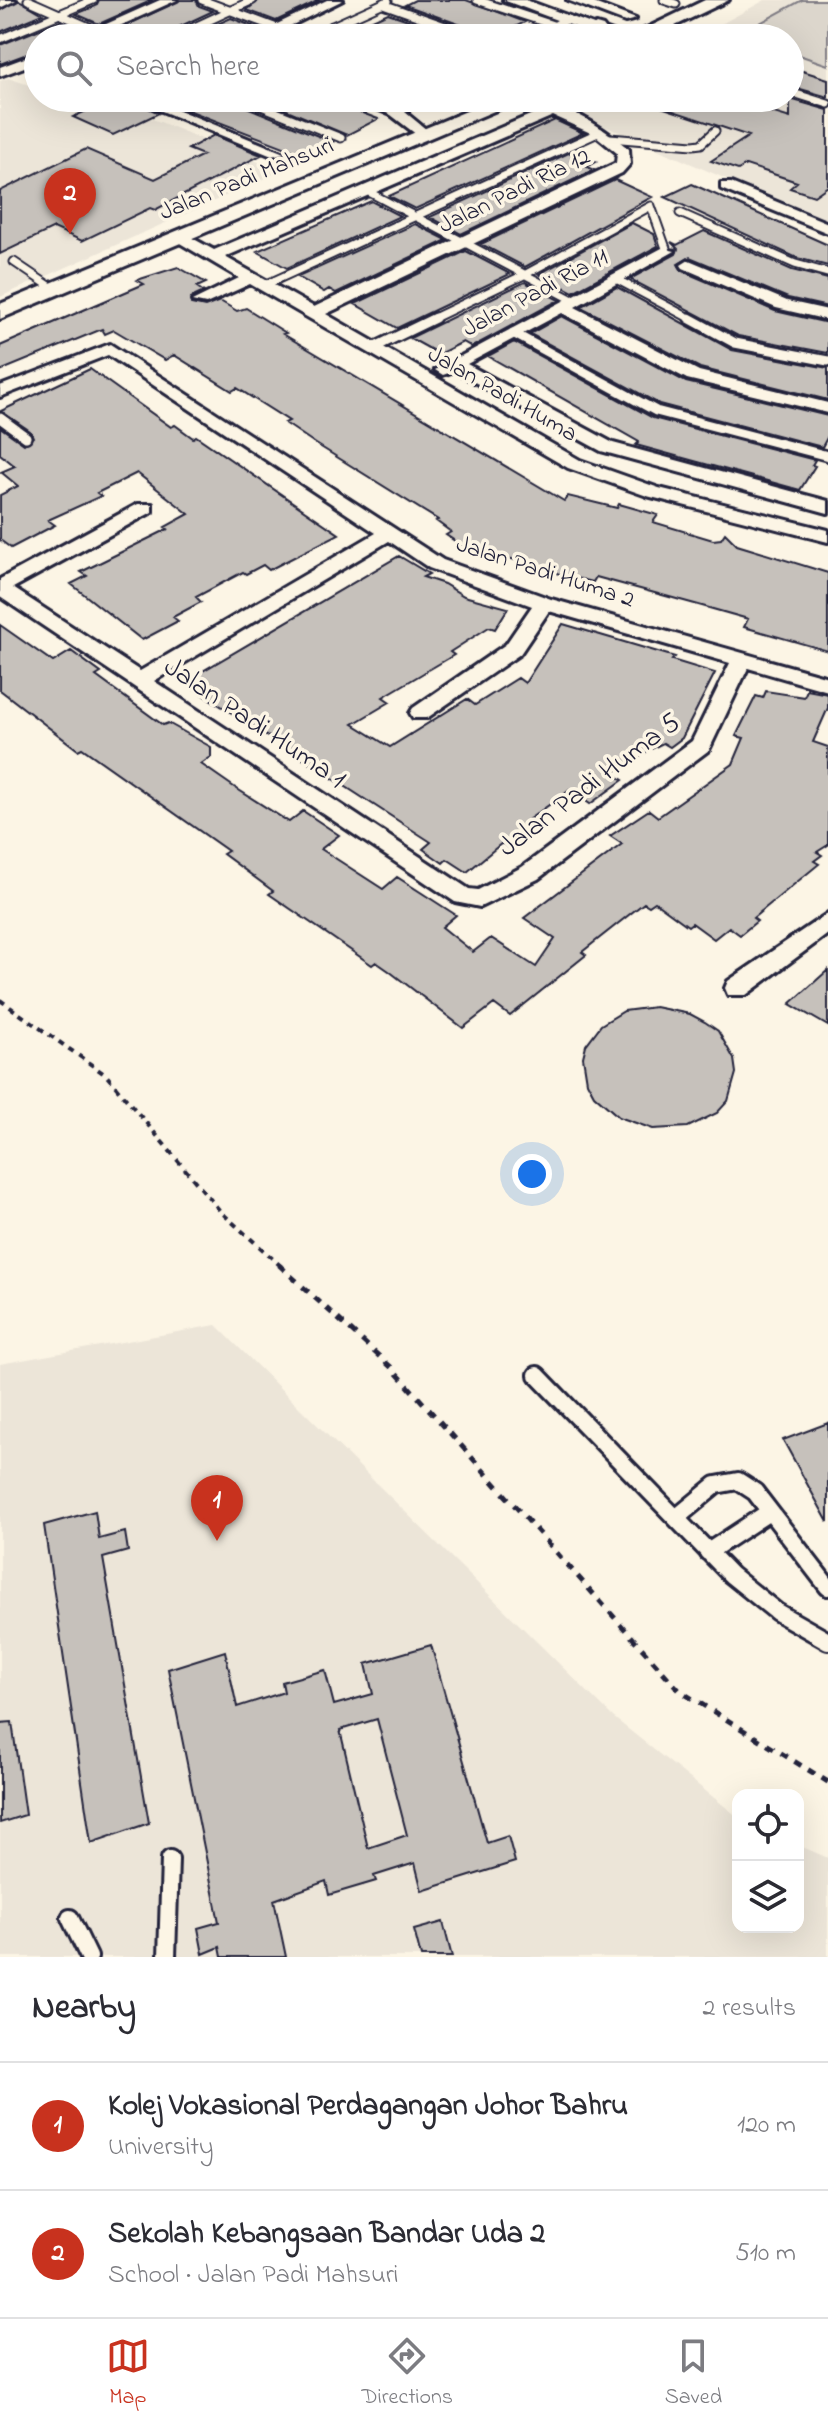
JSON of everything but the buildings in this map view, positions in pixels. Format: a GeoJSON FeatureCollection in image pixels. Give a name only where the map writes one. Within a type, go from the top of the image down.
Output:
{"type":"FeatureCollection","features":[{"type":"Feature","properties":{"kind":"main road"},"geometry":{"type":"LineString","coordinates":[[668,24],[726,7]]}},
{"type":"Feature","properties":{"kind":"main road"},"geometry":{"type":"LineString","coordinates":[[692,24],[726,7]]}},
{"type":"Feature","properties":{"kind":"main road"},"geometry":{"type":"LineString","coordinates":[[697,24],[726,7]]}},
{"type":"Feature","properties":{"kind":"main road","name":"Jalan Padi Mahsuri"},"geometry":{"type":"LineString","coordinates":[[0,312],[481,112]]}},
{"type":"Feature","properties":{"kind":"street"},"geometry":{"type":"LineString","coordinates":[[0,4],[10,0]]}},
{"type":"Feature","properties":{"kind":"street"},"geometry":{"type":"LineString","coordinates":[[114,24],[171,0]]}},
{"type":"Feature","properties":{"kind":"street"},"geometry":{"type":"LineString","coordinates":[[286,24],[337,0]]}},
{"type":"Feature","properties":{"kind":"street"},"geometry":{"type":"LineString","coordinates":[[512,0],[565,24]]}},
{"type":"Feature","properties":{"kind":"street"},"geometry":{"type":"LineString","coordinates":[[534,0],[605,24]]}},
{"type":"Feature","properties":{"kind":"street"},"geometry":{"type":"LineString","coordinates":[[573,0],[616,24]]}},
{"type":"Feature","properties":{"kind":"street"},"geometry":{"type":"LineString","coordinates":[[0,72],[24,63]]}},
{"type":"Feature","properties":{"kind":"street"},"geometry":{"type":"LineString","coordinates":[[173,112],[277,153]]}},
{"type":"Feature","properties":{"kind":"street"},"geometry":{"type":"LineString","coordinates":[[396,112],[426,135]]}},
{"type":"Feature","properties":{"kind":"street","name":"Jalan Padi Mahsuri"},"geometry":{"type":"LineString","coordinates":[[214,256],[550,112]]}},
{"type":"Feature","properties":{"kind":"street","name":"Jalan Padi Ria 12"},"geometry":{"type":"LineString","coordinates":[[313,314],[617,170],[625,158],[605,135],[554,112]]}},
{"type":"Feature","properties":{"kind":"street"},"geometry":{"type":"LineString","coordinates":[[726,186],[828,228]]}},
{"type":"Feature","properties":{"kind":"street","name":"Jalan Padi Huma"},"geometry":{"type":"LineString","coordinates":[[178,236],[574,464],[653,492],[820,533]]}},
{"type":"Feature","properties":{"kind":"street","name":"Jalan Padi Ria 11"},"geometry":{"type":"LineString","coordinates":[[427,379],[667,251]]}},
{"type":"Feature","properties":{"kind":"street"},"geometry":{"type":"LineString","coordinates":[[689,265],[782,305],[828,315]]}},
{"type":"Feature","properties":{"kind":"street"},"geometry":{"type":"LineString","coordinates":[[200,301],[258,282]]}},
{"type":"Feature","properties":{"kind":"street"},"geometry":{"type":"LineString","coordinates":[[569,304],[693,375],[828,408]]}},
{"type":"Feature","properties":{"kind":"street","name":"Jalan Padi Huma 2"},"geometry":{"type":"LineString","coordinates":[[0,392],[110,349],[436,564],[544,603],[828,684]]}},
{"type":"Feature","properties":{"kind":"street","name":"Jalan Padi Huma"},"geometry":{"type":"LineString","coordinates":[[454,364],[607,447],[827,504]]}},
{"type":"Feature","properties":{"kind":"street"},"geometry":{"type":"LineString","coordinates":[[820,533],[827,504]]}},
{"type":"Feature","properties":{"kind":"street"},"geometry":{"type":"LineString","coordinates":[[0,588],[145,508]]}},
{"type":"Feature","properties":{"kind":"street"},"geometry":{"type":"LineString","coordinates":[[139,681],[388,534]]}},
{"type":"Feature","properties":{"kind":"street","name":"Jalan Padi Huma 1"},"geometry":{"type":"LineString","coordinates":[[0,588],[463,896],[480,899]]}},
{"type":"Feature","properties":{"kind":"street"},"geometry":{"type":"LineString","coordinates":[[420,713],[513,649],[544,603]]}},
{"type":"Feature","properties":{"kind":"street","name":"Jalan Padi Huma 5"},"geometry":{"type":"LineString","coordinates":[[480,899],[530,873],[701,745],[741,661]]}},
{"type":"Feature","properties":{"kind":"street"},"geometry":{"type":"LineString","coordinates":[[737,988],[828,922]]}},
{"type":"Feature","properties":{"kind":"lane"},"geometry":{"type":"LineString","coordinates":[[28,0],[82,24]]}},
{"type":"Feature","properties":{"kind":"lane"},"geometry":{"type":"LineString","coordinates":[[36,24],[93,0]]}},
{"type":"Feature","properties":{"kind":"lane"},"geometry":{"type":"LineString","coordinates":[[202,0],[267,24]]}},
{"type":"Feature","properties":{"kind":"lane"},"geometry":{"type":"LineString","coordinates":[[201,24],[253,0]]}},
{"type":"Feature","properties":{"kind":"lane"},"geometry":{"type":"LineString","coordinates":[[477,0],[561,23]]}},
{"type":"Feature","properties":{"kind":"lane"},"geometry":{"type":"LineString","coordinates":[[664,0],[676,4]]}},
{"type":"Feature","properties":{"kind":"lane"},"geometry":{"type":"LineString","coordinates":[[337,24],[387,2],[443,24]]}},
{"type":"Feature","properties":{"kind":"lane"},"geometry":{"type":"LineString","coordinates":[[0,39],[24,29]]}},
{"type":"Feature","properties":{"kind":"lane"},"geometry":{"type":"LineString","coordinates":[[804,96],[828,104]]}},
{"type":"Feature","properties":{"kind":"lane"},"geometry":{"type":"LineString","coordinates":[[276,112],[341,138]]}},
{"type":"Feature","properties":{"kind":"lane"},"geometry":{"type":"LineString","coordinates":[[258,282],[605,135],[693,145],[701,144],[715,131]]}},
{"type":"Feature","properties":{"kind":"lane"},"geometry":{"type":"LineString","coordinates":[[365,190],[526,274],[569,304]]}},
{"type":"Feature","properties":{"kind":"lane"},"geometry":{"type":"LineString","coordinates":[[373,348],[526,274],[651,206],[667,251]]}},
{"type":"Feature","properties":{"kind":"lane"},"geometry":{"type":"LineString","coordinates":[[680,213],[795,264],[828,273]]}},
{"type":"Feature","properties":{"kind":"lane"},"geometry":{"type":"LineString","coordinates":[[14,262],[54,289]]}},
{"type":"Feature","properties":{"kind":"lane"},"geometry":{"type":"LineString","coordinates":[[616,279],[735,343],[828,361]]}},
{"type":"Feature","properties":{"kind":"lane"},"geometry":{"type":"LineString","coordinates":[[513,333],[656,411],[828,456]]}},
{"type":"Feature","properties":{"kind":"lane"},"geometry":{"type":"LineString","coordinates":[[0,418],[26,437]]}},
{"type":"Feature","properties":{"kind":"lane"},"geometry":{"type":"LineString","coordinates":[[537,1375],[708,1552],[777,1612],[828,1641]]}},
{"type":"Feature","properties":{"kind":"lane"},"geometry":{"type":"LineString","coordinates":[[676,1518],[716,1485],[738,1481],[755,1492],[828,1587]]}},
{"type":"Feature","properties":{"kind":"lane"},"geometry":{"type":"LineString","coordinates":[[708,1552],[769,1512]]}},
{"type":"Feature","properties":{"kind":"lane"},"geometry":{"type":"LineString","coordinates":[[167,1957],[170,1859]]}},
{"type":"Feature","properties":{"kind":"lane"},"geometry":{"type":"LineString","coordinates":[[70,1918],[89,1957]]}},
{"type":"Feature","properties":{"kind":"path"},"geometry":{"type":"LineString","coordinates":[[0,1000],[106,1075],[221,1212],[392,1368],[680,1691],[828,1782]]}},
{"type":"Feature","properties":{"kind":"shaded area"},"geometry":{"type":"Polygon","coordinates":[[[765,0],[828,0],[828,223],[572,112],[804,112],[804,24],[721,24],[765,0]]]}},
{"type":"Feature","properties":{"kind":"shaded area"},"geometry":{"type":"Polygon","coordinates":[[[802,0],[828,0],[828,65],[804,57],[804,24],[758,24],[802,0]]]}},
{"type":"Feature","properties":{"kind":"shaded area"},"geometry":{"type":"Polygon","coordinates":[[[8,78],[24,83],[24,112],[136,112],[281,171],[0,297],[0,81],[8,78]]]}},
{"type":"Feature","properties":{"kind":"shaded area"},"geometry":{"type":"Polygon","coordinates":[[[216,1325],[613,1717],[732,1812],[732,1933],[804,1933],[804,1848],[828,1858],[828,1957],[0,1957],[0,1364],[216,1325]]]}},
{"type":"Feature","properties":{"kind":"place","name":"Sekolah Kebangsaan Bandar Uda 2"},"geometry":{"type":"Point","coordinates":[70,234]}},
{"type":"Feature","properties":{"kind":"place","name":"Kolej Vokasional Perdagangan Johor Bahru"},"geometry":{"type":"Point","coordinates":[217,1541]}}]}
